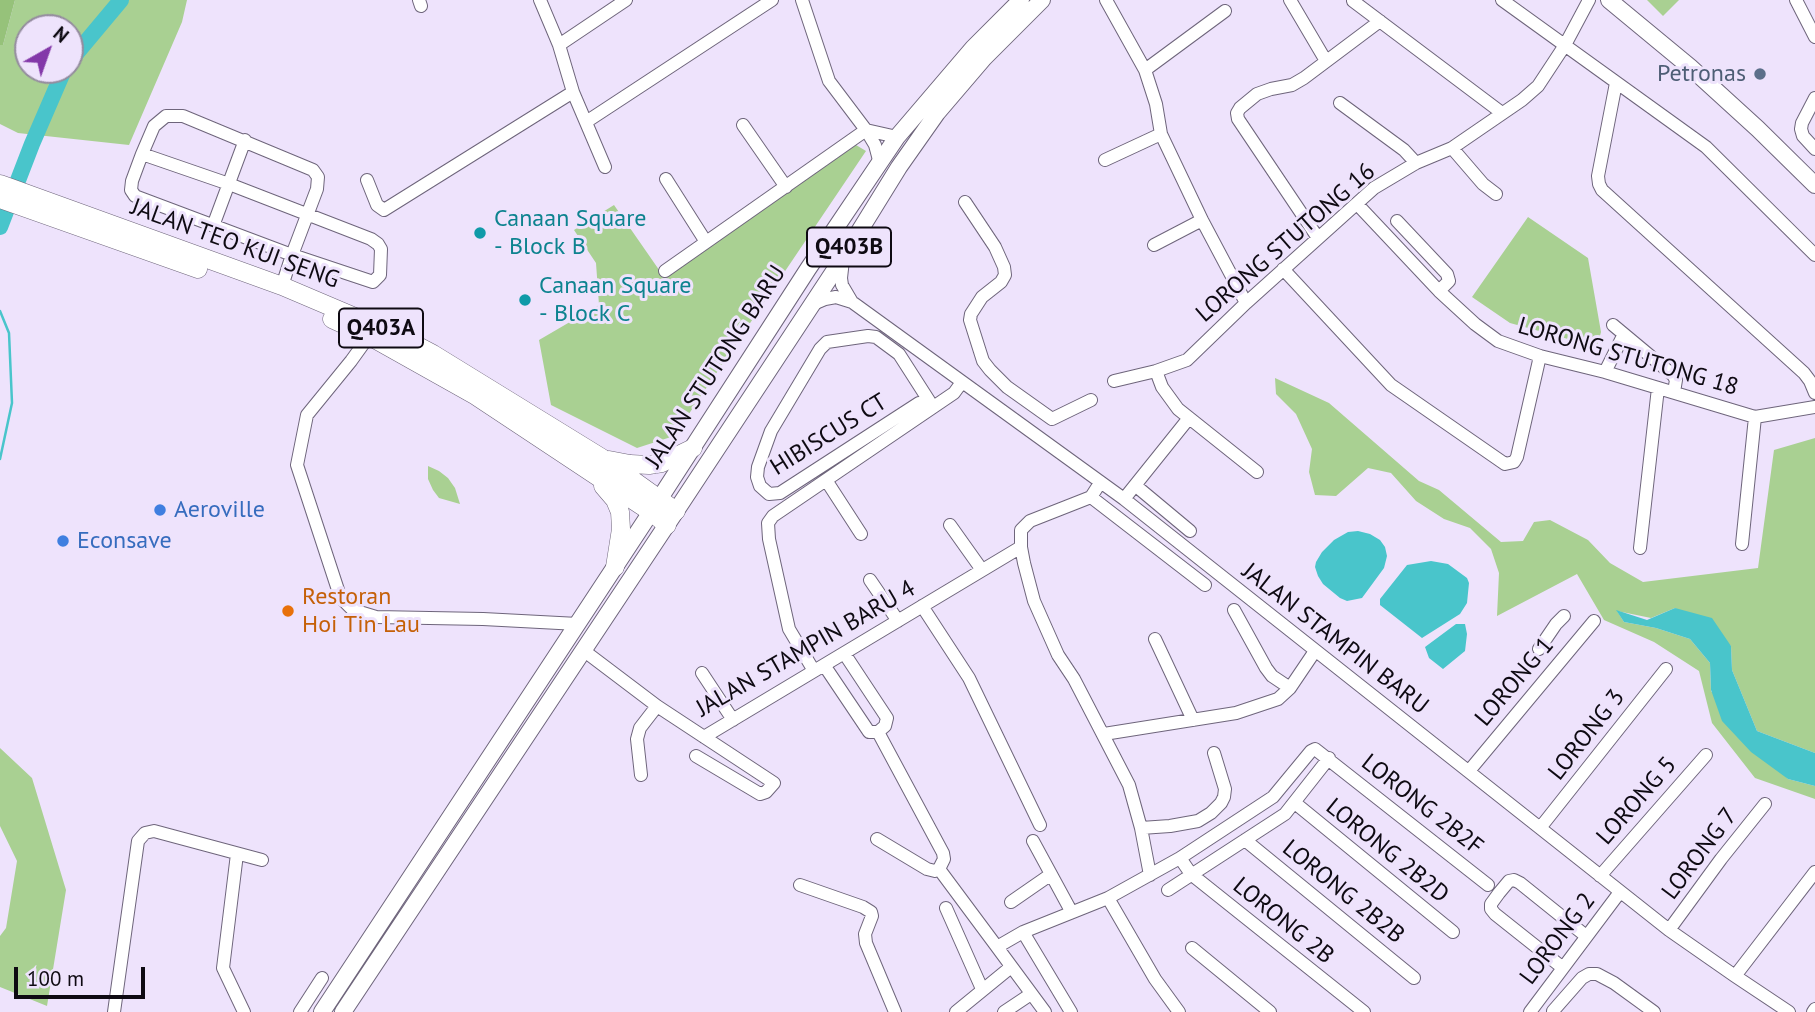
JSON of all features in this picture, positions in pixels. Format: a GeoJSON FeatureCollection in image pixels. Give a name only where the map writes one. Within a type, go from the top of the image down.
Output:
{"type":"FeatureCollection","features":[{"type":"Feature","properties":{"kind":"highway","name":"JALAN TEO KUI SENG"},"geometry":{"type":"LineString","coordinates":[[0,184],[72,218],[290,300],[369,336],[596,465]]}},
{"type":"Feature","properties":{"kind":"highway","name":"JALAN TEO KUI SENG"},"geometry":{"type":"LineString","coordinates":[[0,199],[72,218],[282,286],[360,318],[433,354],[656,506]]}},
{"type":"Feature","properties":{"kind":"highway"},"geometry":{"type":"LineString","coordinates":[[615,567],[621,529],[620,512],[596,465],[662,463],[693,448]]}},
{"type":"Feature","properties":{"kind":"highway"},"geometry":{"type":"LineString","coordinates":[[656,506],[672,518]]}},
{"type":"Feature","properties":{"kind":"main road","name":"JALAN STUTONG BARU"},"geometry":{"type":"LineString","coordinates":[[322,1012],[897,137],[973,48],[1021,0]]}},
{"type":"Feature","properties":{"kind":"main road","name":"JALAN STUTONG BARU"},"geometry":{"type":"LineString","coordinates":[[343,1012],[672,518],[844,256],[899,167],[937,113],[984,58],[1042,0]]}},
{"type":"Feature","properties":{"kind":"main road"},"geometry":{"type":"LineString","coordinates":[[1609,0],[1690,67],[1815,185]]}},
{"type":"Feature","properties":{"kind":"street"},"geometry":{"type":"LineString","coordinates":[[540,0],[559,45],[573,92],[605,167]]}},
{"type":"Feature","properties":{"kind":"street"},"geometry":{"type":"LineString","coordinates":[[559,45],[605,6],[626,0]]}},
{"type":"Feature","properties":{"kind":"street"},"geometry":{"type":"LineString","coordinates":[[586,122],[772,0]]}},
{"type":"Feature","properties":{"kind":"street"},"geometry":{"type":"LineString","coordinates":[[802,0],[829,81],[875,145],[878,166]]}},
{"type":"Feature","properties":{"kind":"street"},"geometry":{"type":"LineString","coordinates":[[1106,0],[1145,70],[1156,104],[1161,134],[1246,303]]}},
{"type":"Feature","properties":{"kind":"street"},"geometry":{"type":"LineString","coordinates":[[1290,0],[1326,61]]}},
{"type":"Feature","properties":{"kind":"street"},"geometry":{"type":"LineString","coordinates":[[1502,0],[1706,147],[1815,255]]}},
{"type":"Feature","properties":{"kind":"street","name":"LORONG STUTONG 16"},"geometry":{"type":"LineString","coordinates":[[1114,381],[1187,360],[1374,188],[1416,163],[1452,148],[1522,100],[1538,86],[1565,45],[1589,0]]}},
{"type":"Feature","properties":{"kind":"street"},"geometry":{"type":"LineString","coordinates":[[1796,0],[1815,37]]}},
{"type":"Feature","properties":{"kind":"street"},"geometry":{"type":"LineString","coordinates":[[1353,1],[1502,113]]}},
{"type":"Feature","properties":{"kind":"street"},"geometry":{"type":"LineString","coordinates":[[1145,70],[1225,11]]}},
{"type":"Feature","properties":{"kind":"street"},"geometry":{"type":"LineString","coordinates":[[1318,237],[1238,119],[1237,113],[1257,94],[1292,85],[1380,21]]}},
{"type":"Feature","properties":{"kind":"street"},"geometry":{"type":"LineString","coordinates":[[1616,83],[1598,176],[1602,190],[1804,373],[1815,393]]}},
{"type":"Feature","properties":{"kind":"street"},"geometry":{"type":"LineString","coordinates":[[367,180],[377,205],[384,210],[573,92]]}},
{"type":"Feature","properties":{"kind":"street"},"geometry":{"type":"LineString","coordinates":[[1815,99],[1801,129],[1815,149]]}},
{"type":"Feature","properties":{"kind":"street"},"geometry":{"type":"LineString","coordinates":[[1340,103],[1405,150],[1416,163]]}},
{"type":"Feature","properties":{"kind":"street"},"geometry":{"type":"LineString","coordinates":[[142,154],[229,184],[307,214],[371,239],[381,249],[380,275],[373,282],[292,255],[135,196],[131,190],[132,181],[142,154],[154,126],[166,116],[183,116],[245,140],[313,170],[318,177],[317,189],[307,214],[292,255],[282,286]]}},
{"type":"Feature","properties":{"kind":"street"},"geometry":{"type":"LineString","coordinates":[[743,125],[786,187]]}},
{"type":"Feature","properties":{"kind":"street"},"geometry":{"type":"LineString","coordinates":[[665,271],[866,130],[897,137]]}},
{"type":"Feature","properties":{"kind":"street"},"geometry":{"type":"LineString","coordinates":[[1105,160],[1161,134]]}},
{"type":"Feature","properties":{"kind":"street"},"geometry":{"type":"LineString","coordinates":[[213,226],[245,140]]}},
{"type":"Feature","properties":{"kind":"street"},"geometry":{"type":"LineString","coordinates":[[1452,148],[1483,184],[1496,194]]}},
{"type":"Feature","properties":{"kind":"street"},"geometry":{"type":"LineString","coordinates":[[666,179],[706,242]]}},
{"type":"Feature","properties":{"kind":"street"},"geometry":{"type":"LineString","coordinates":[[965,202],[995,247],[1004,267],[1001,282],[982,297],[971,314],[970,320],[979,352],[990,370],[1007,387],[1052,419]]}},
{"type":"Feature","properties":{"kind":"street","name":"LORONG STUTONG 18"},"geometry":{"type":"LineString","coordinates":[[1357,204],[1439,291],[1498,341],[1540,356],[1605,372],[1755,417],[1815,407]]}},
{"type":"Feature","properties":{"kind":"street"},"geometry":{"type":"LineString","coordinates":[[1154,245],[1202,220]]}},
{"type":"Feature","properties":{"kind":"street"},"geometry":{"type":"LineString","coordinates":[[1394,244],[1402,226],[1449,277],[1449,281],[1439,291]]}},
{"type":"Feature","properties":{"kind":"street"},"geometry":{"type":"LineString","coordinates":[[844,256],[841,278],[845,292],[852,302]]}},
{"type":"Feature","properties":{"kind":"street"},"geometry":{"type":"LineString","coordinates":[[1283,269],[1391,385],[1504,464],[1514,462],[1517,457],[1540,356]]}},
{"type":"Feature","properties":{"kind":"street"},"geometry":{"type":"LineString","coordinates":[[811,305],[836,298],[852,302]]}},
{"type":"Feature","properties":{"kind":"street","name":"JALAN STAMPIN BARU"},"geometry":{"type":"LineString","coordinates":[[852,302],[1124,499],[1669,930],[1789,1012]]}},
{"type":"Feature","properties":{"kind":"street"},"geometry":{"type":"LineString","coordinates":[[1613,325],[1673,375],[1676,380],[1674,392]]}},
{"type":"Feature","properties":{"kind":"street"},"geometry":{"type":"LineString","coordinates":[[1605,372],[1624,334]]}},
{"type":"Feature","properties":{"kind":"street"},"geometry":{"type":"LineString","coordinates":[[369,336],[307,415],[297,465],[339,593],[344,601],[354,610],[376,617],[578,624]]}},
{"type":"Feature","properties":{"kind":"street","name":"HIBISCUS CT"},"geometry":{"type":"LineString","coordinates":[[876,337],[899,354],[931,409],[919,403],[780,493],[769,494],[760,486],[758,467],[771,431],[820,349],[827,342],[876,337]]}},
{"type":"Feature","properties":{"kind":"street"},"geometry":{"type":"LineString","coordinates":[[1156,371],[1170,400],[1257,472]]}},
{"type":"Feature","properties":{"kind":"street"},"geometry":{"type":"LineString","coordinates":[[844,653],[887,718],[885,726],[878,732],[869,732],[789,629],[769,539],[768,523],[773,516],[954,393],[962,382]]}},
{"type":"Feature","properties":{"kind":"street"},"geometry":{"type":"LineString","coordinates":[[1640,548],[1658,388]]}},
{"type":"Feature","properties":{"kind":"street"},"geometry":{"type":"LineString","coordinates":[[1038,436],[1052,419],[1091,400]]}},
{"type":"Feature","properties":{"kind":"street"},"geometry":{"type":"LineString","coordinates":[[1742,544],[1755,417]]}},
{"type":"Feature","properties":{"kind":"street"},"geometry":{"type":"LineString","coordinates":[[1124,499],[1189,418]]}},
{"type":"Feature","properties":{"kind":"street"},"geometry":{"type":"LineString","coordinates":[[826,480],[861,534]]}},
{"type":"Feature","properties":{"kind":"street"},"geometry":{"type":"LineString","coordinates":[[1100,483],[1091,497],[1030,521],[1021,530],[1021,547],[1034,601],[1058,655],[1104,734],[1129,785],[1150,875]]}},
{"type":"Feature","properties":{"kind":"street"},"geometry":{"type":"LineString","coordinates":[[1136,486],[1190,531]]}},
{"type":"Feature","properties":{"kind":"street"},"geometry":{"type":"LineString","coordinates":[[1091,497],[1205,585]]}},
{"type":"Feature","properties":{"kind":"street"},"geometry":{"type":"LineString","coordinates":[[950,525],[982,570]]}},
{"type":"Feature","properties":{"kind":"street","name":"JALAN STAMPIN BARU 4"},"geometry":{"type":"LineString","coordinates":[[583,650],[657,706],[704,737],[1021,547]]}},
{"type":"Feature","properties":{"kind":"street"},"geometry":{"type":"LineString","coordinates":[[870,580],[898,621]]}},
{"type":"Feature","properties":{"kind":"street"},"geometry":{"type":"LineString","coordinates":[[922,606],[970,678],[1040,825]]}},
{"type":"Feature","properties":{"kind":"street"},"geometry":{"type":"LineString","coordinates":[[1234,610],[1266,668],[1272,676],[1290,688]]}},
{"type":"Feature","properties":{"kind":"street"},"geometry":{"type":"LineString","coordinates":[[1539,649],[1564,617]]}},
{"type":"Feature","properties":{"kind":"street","name":"LORONG 1"},"geometry":{"type":"LineString","coordinates":[[1469,771],[1594,621]]}},
{"type":"Feature","properties":{"kind":"street"},"geometry":{"type":"LineString","coordinates":[[1551,633],[1571,649]]}},
{"type":"Feature","properties":{"kind":"street"},"geometry":{"type":"LineString","coordinates":[[1155,639],[1193,720]]}},
{"type":"Feature","properties":{"kind":"street"},"geometry":{"type":"LineString","coordinates":[[1104,734],[1236,713],[1278,699],[1290,688],[1315,652]]}},
{"type":"Feature","properties":{"kind":"street","name":"LORONG 3"},"geometry":{"type":"LineString","coordinates":[[1540,828],[1666,669]]}},
{"type":"Feature","properties":{"kind":"street"},"geometry":{"type":"LineString","coordinates":[[702,673],[733,720]]}},
{"type":"Feature","properties":{"kind":"street"},"geometry":{"type":"LineString","coordinates":[[641,775],[637,738],[640,729],[657,706]]}},
{"type":"Feature","properties":{"kind":"street"},"geometry":{"type":"LineString","coordinates":[[877,839],[934,871],[939,869],[944,859],[878,732]]}},
{"type":"Feature","properties":{"kind":"street"},"geometry":{"type":"LineString","coordinates":[[696,756],[760,794],[766,792],[774,783],[704,737]]}},
{"type":"Feature","properties":{"kind":"street"},"geometry":{"type":"LineString","coordinates":[[997,947],[1023,932],[1108,898],[1180,858],[1273,797],[1313,749],[1329,758],[1285,814],[1168,890]]}},
{"type":"Feature","properties":{"kind":"street"},"geometry":{"type":"LineString","coordinates":[[1140,828],[1198,821],[1216,808],[1224,797],[1225,789],[1214,753]]}},
{"type":"Feature","properties":{"kind":"street","name":"LORONG 5"},"geometry":{"type":"LineString","coordinates":[[1600,876],[1706,755]]}},
{"type":"Feature","properties":{"kind":"street","name":"LORONG 2B2F"},"geometry":{"type":"LineString","coordinates":[[1329,758],[1488,885]]}},
{"type":"Feature","properties":{"kind":"street","name":"LORONG 2B2D"},"geometry":{"type":"LineString","coordinates":[[1295,803],[1453,932]]}},
{"type":"Feature","properties":{"kind":"street","name":"LORONG 7"},"geometry":{"type":"LineString","coordinates":[[1669,930],[1765,804]]}},
{"type":"Feature","properties":{"kind":"street"},"geometry":{"type":"LineString","coordinates":[[114,1012],[138,841],[141,837],[153,831],[261,860]]}},
{"type":"Feature","properties":{"kind":"street","name":"LORONG 2B2B"},"geometry":{"type":"LineString","coordinates":[[1245,840],[1414,978]]}},
{"type":"Feature","properties":{"kind":"street"},"geometry":{"type":"LineString","coordinates":[[1033,841],[1072,911]]}},
{"type":"Feature","properties":{"kind":"street"},"geometry":{"type":"LineString","coordinates":[[237,854],[223,968],[244,1012]]}},
{"type":"Feature","properties":{"kind":"street","name":"LORONG 2B"},"geometry":{"type":"LineString","coordinates":[[1180,858],[1191,874],[1364,1012]]}},
{"type":"Feature","properties":{"kind":"street"},"geometry":{"type":"LineString","coordinates":[[939,869],[1045,1012]]}},
{"type":"Feature","properties":{"kind":"street"},"geometry":{"type":"LineString","coordinates":[[1735,976],[1815,872]]}},
{"type":"Feature","properties":{"kind":"street"},"geometry":{"type":"LineString","coordinates":[[1011,902],[1050,874]]}},
{"type":"Feature","properties":{"kind":"street"},"geometry":{"type":"LineString","coordinates":[[1563,968],[1495,914],[1491,904],[1509,881],[1514,880],[1586,936]]}},
{"type":"Feature","properties":{"kind":"street"},"geometry":{"type":"LineString","coordinates":[[800,885],[871,912],[865,934],[866,943],[895,1012]]}},
{"type":"Feature","properties":{"kind":"street","name":"LORONG 2"},"geometry":{"type":"LineString","coordinates":[[1530,1012],[1620,892]]}},
{"type":"Feature","properties":{"kind":"street"},"geometry":{"type":"LineString","coordinates":[[1108,898],[1155,979],[1179,1012]]}},
{"type":"Feature","properties":{"kind":"street"},"geometry":{"type":"LineString","coordinates":[[946,908],[982,989]]}},
{"type":"Feature","properties":{"kind":"street"},"geometry":{"type":"LineString","coordinates":[[1023,932],[1071,1012]]}},
{"type":"Feature","properties":{"kind":"street"},"geometry":{"type":"LineString","coordinates":[[1192,948],[1270,1012]]}},
{"type":"Feature","properties":{"kind":"street"},"geometry":{"type":"LineString","coordinates":[[956,1012],[1012,967]]}},
{"type":"Feature","properties":{"kind":"street"},"geometry":{"type":"LineString","coordinates":[[1539,999],[1553,1012],[1582,978],[1597,974],[1654,1012]]}},
{"type":"Feature","properties":{"kind":"street"},"geometry":{"type":"LineString","coordinates":[[300,1012],[323,978]]}},
{"type":"Feature","properties":{"kind":"street"},"geometry":{"type":"LineString","coordinates":[[1004,1012],[1031,994]]}},
{"type":"Feature","properties":{"kind":"shaded area"},"geometry":{"type":"Polygon","coordinates":[[[0,0],[15,0],[3,45],[0,45],[0,0]]]}},
{"type":"Feature","properties":{"kind":"shaded area"},"geometry":{"type":"Polygon","coordinates":[[[15,0],[187,0],[182,22],[129,145],[18,133],[0,124],[0,45],[3,45],[15,0]]]}},
{"type":"Feature","properties":{"kind":"shaded area"},"geometry":{"type":"Polygon","coordinates":[[[1647,0],[1679,0],[1663,16],[1647,0]]]}},
{"type":"Feature","properties":{"kind":"shaded area"},"geometry":{"type":"Polygon","coordinates":[[[856,145],[866,151],[674,436],[637,448],[551,405],[539,340],[599,305],[596,263],[574,230],[614,205],[664,277],[856,145]]]}},
{"type":"Feature","properties":{"kind":"shaded area"},"geometry":{"type":"Polygon","coordinates":[[[1528,217],[1588,258],[1601,332],[1597,347],[1510,323],[1472,297],[1528,217]]]}},
{"type":"Feature","properties":{"kind":"shaded area"},"geometry":{"type":"Polygon","coordinates":[[[1275,378],[1329,403],[1419,481],[1439,490],[1501,542],[1523,541],[1534,522],[1550,520],[1588,540],[1610,563],[1643,582],[1758,568],[1774,450],[1815,438],[1815,753],[1757,731],[1732,670],[1731,646],[1675,608],[1651,618],[1617,611],[1624,622],[1656,628],[1690,639],[1710,663],[1711,691],[1788,779],[1815,786],[1815,799],[1755,778],[1712,723],[1699,671],[1654,642],[1604,620],[1577,574],[1497,616],[1499,573],[1491,549],[1470,528],[1444,519],[1416,501],[1391,473],[1368,468],[1336,496],[1315,495],[1309,472],[1312,449],[1296,414],[1276,394],[1275,378]]]}},
{"type":"Feature","properties":{"kind":"shaded area"},"geometry":{"type":"Polygon","coordinates":[[[428,466],[448,478],[455,488],[460,504],[439,498],[428,479],[428,466]]]}},
{"type":"Feature","properties":{"kind":"shaded area"},"geometry":{"type":"Polygon","coordinates":[[[1358,531],[1380,540],[1387,556],[1384,568],[1362,598],[1347,601],[1323,584],[1315,567],[1322,552],[1334,540],[1348,532],[1358,531]]]}},
{"type":"Feature","properties":{"kind":"shaded area"},"geometry":{"type":"Polygon","coordinates":[[[1431,561],[1448,564],[1467,578],[1467,603],[1460,614],[1422,638],[1380,605],[1380,599],[1407,565],[1431,561]]]}},
{"type":"Feature","properties":{"kind":"shaded area"},"geometry":{"type":"Polygon","coordinates":[[[1675,608],[1712,618],[1731,646],[1732,670],[1757,731],[1815,753],[1815,786],[1788,779],[1751,752],[1722,721],[1711,690],[1710,663],[1690,639],[1656,628],[1624,622],[1616,610],[1647,620],[1675,608]]]}},
{"type":"Feature","properties":{"kind":"shaded area"},"geometry":{"type":"Polygon","coordinates":[[[1456,624],[1465,624],[1465,651],[1443,669],[1429,658],[1425,647],[1456,624]]]}},
{"type":"Feature","properties":{"kind":"shaded area"},"geometry":{"type":"Polygon","coordinates":[[[0,748],[32,778],[66,890],[47,1006],[0,987],[0,936],[6,928],[17,861],[0,826],[0,748]]]}},
{"type":"Feature","properties":{"kind":"waterway"},"geometry":{"type":"LineString","coordinates":[[84,44],[121,0]]}},
{"type":"Feature","properties":{"kind":"waterway"},"geometry":{"type":"LineString","coordinates":[[0,227],[58,84]]}},
{"type":"Feature","properties":{"kind":"waterway"},"geometry":{"type":"LineString","coordinates":[[0,311],[9,333],[12,403],[0,459]]}},
{"type":"Feature","properties":{"kind":"place","name":"Petronas"},"geometry":{"type":"Point","coordinates":[1760,74]}},
{"type":"Feature","properties":{"kind":"place","name":"Canaan Square - Block B"},"geometry":{"type":"Point","coordinates":[480,233]}},
{"type":"Feature","properties":{"kind":"place","name":"Canaan Square - Block C"},"geometry":{"type":"Point","coordinates":[525,300]}},
{"type":"Feature","properties":{"kind":"place","name":"Aeroville"},"geometry":{"type":"Point","coordinates":[160,510]}},
{"type":"Feature","properties":{"kind":"place","name":"Econsave"},"geometry":{"type":"Point","coordinates":[63,541]}},
{"type":"Feature","properties":{"kind":"place","name":"Restoran Hoi Tin Lau"},"geometry":{"type":"Point","coordinates":[288,611]}}]}
